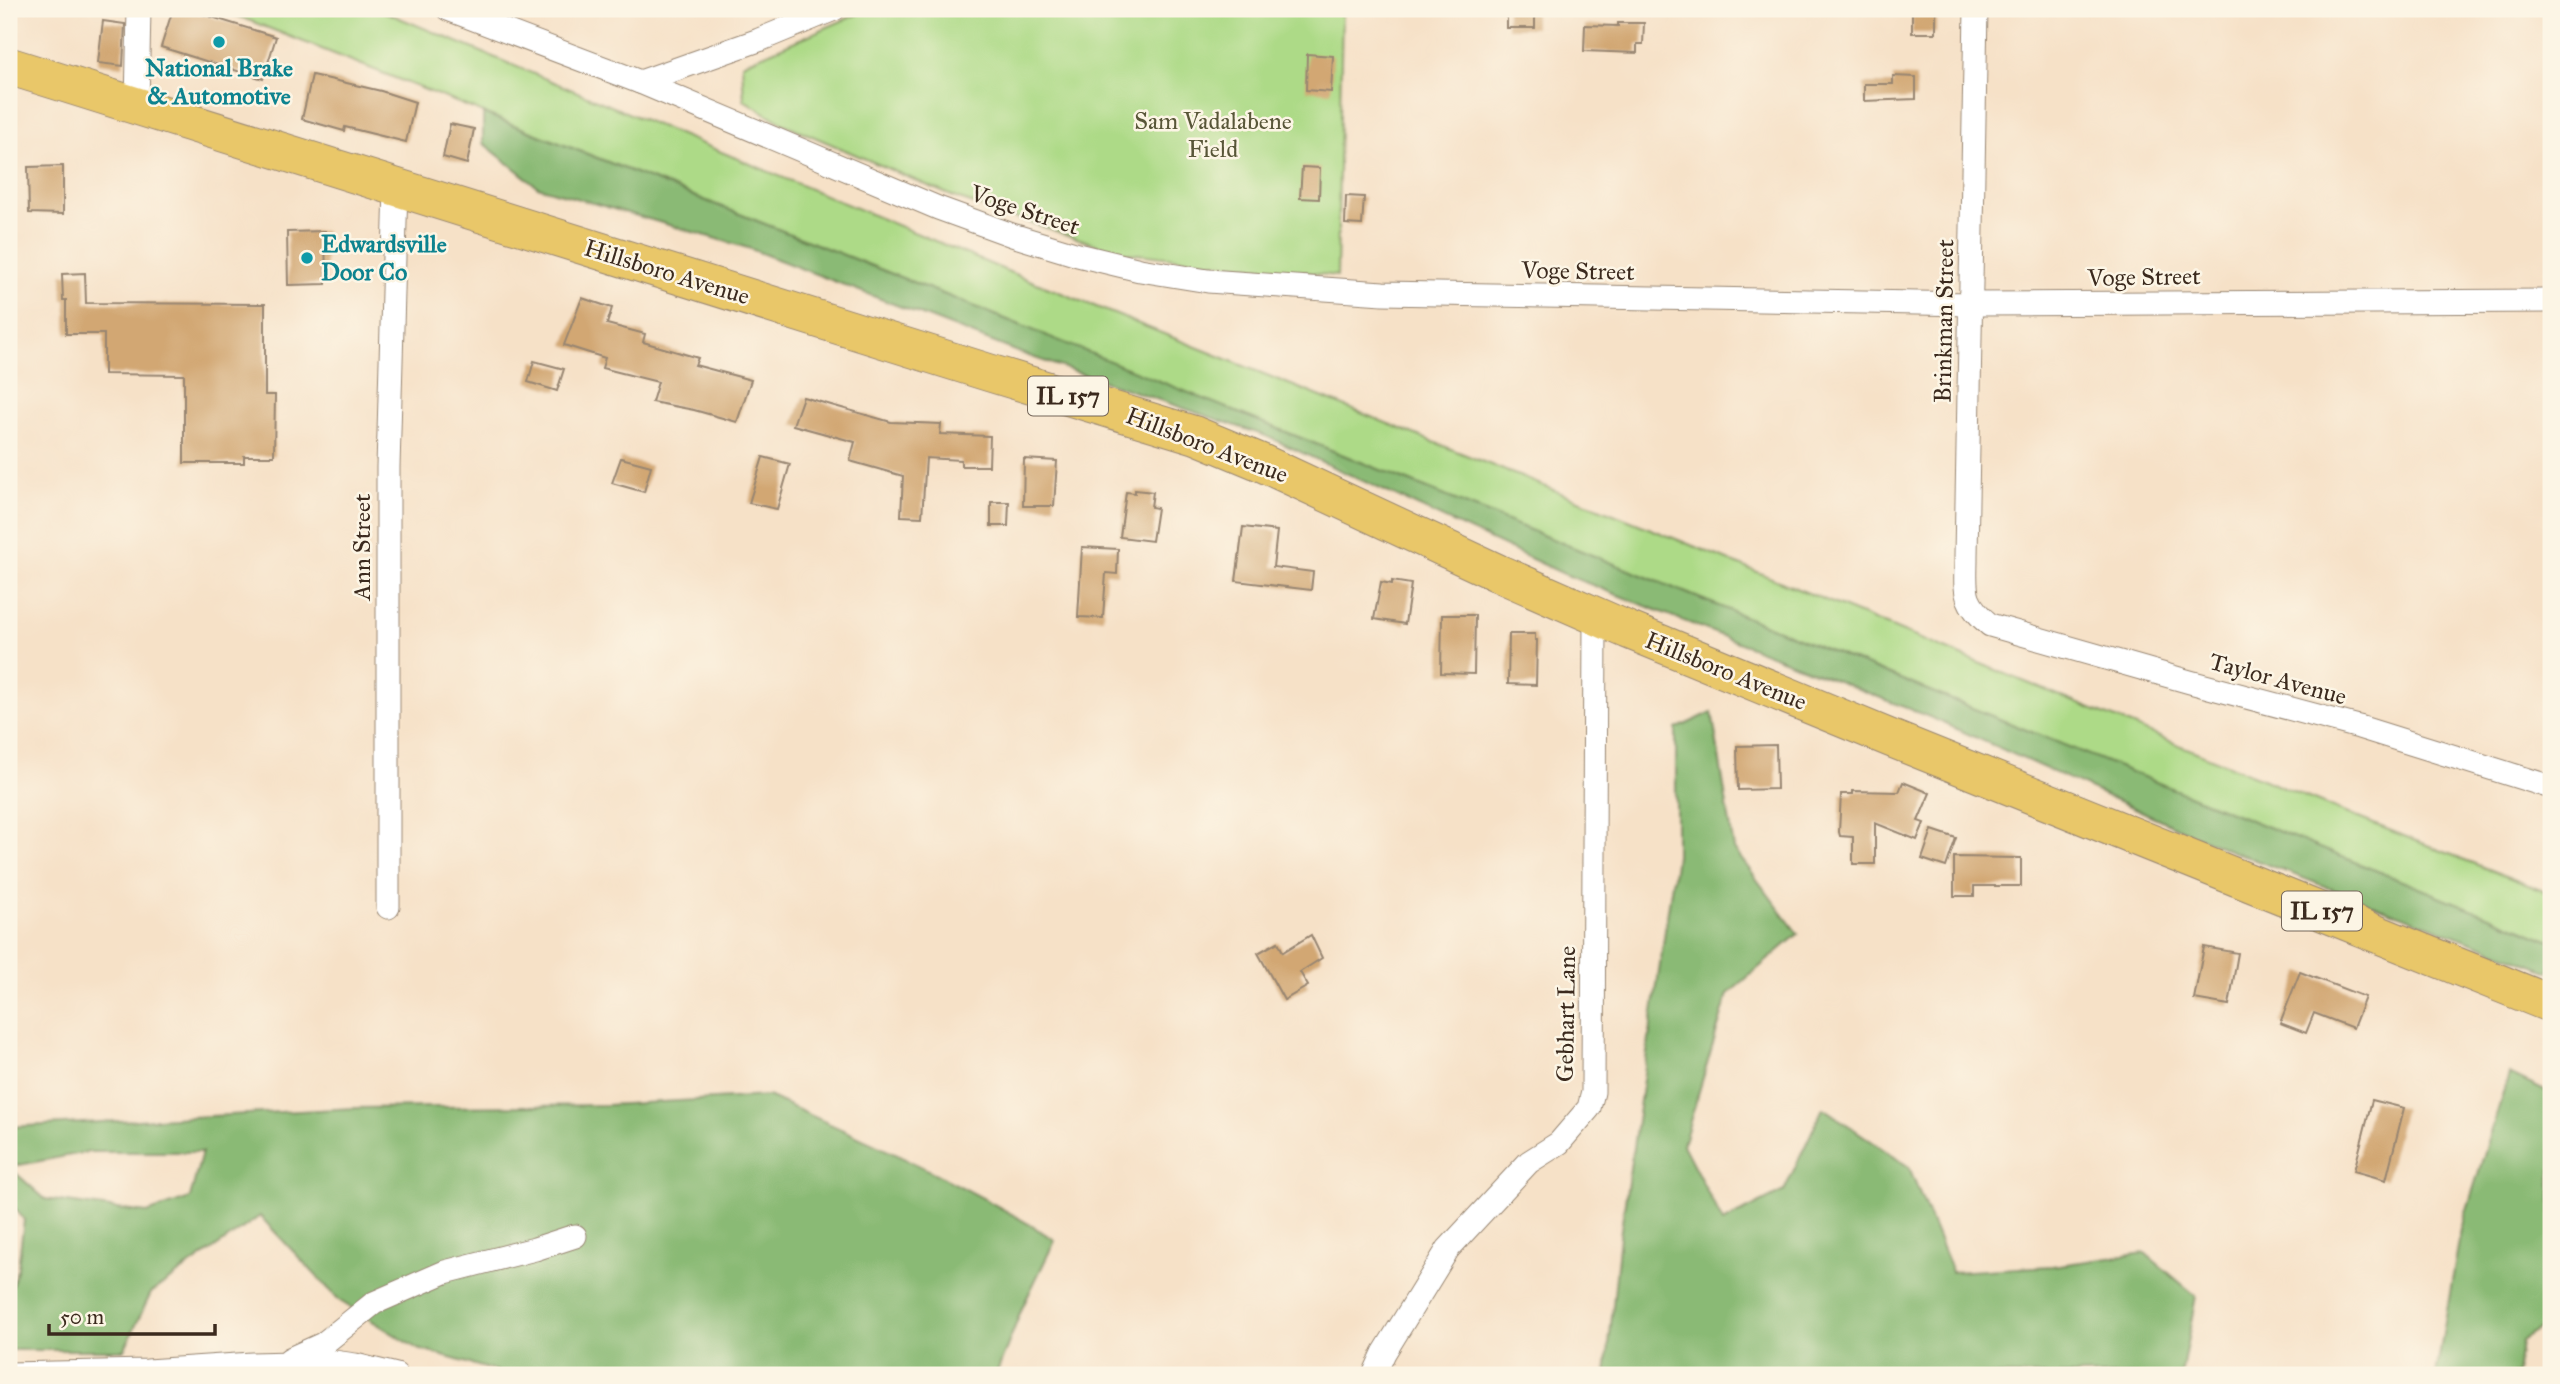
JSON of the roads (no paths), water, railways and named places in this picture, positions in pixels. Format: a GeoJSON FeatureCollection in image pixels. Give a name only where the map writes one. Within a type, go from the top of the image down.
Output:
{"type":"FeatureCollection","features":[{"type":"Feature","properties":{"kind":"main road","name":"Hillsboro Avenue"},"geometry":{"type":"LineString","coordinates":[[9,66],[1195,435],[1260,462],[1595,616],[1890,738],[2551,1004]]}},
{"type":"Feature","properties":{"kind":"street"},"geometry":{"type":"LineString","coordinates":[[137,105],[139,9]]}},
{"type":"Feature","properties":{"kind":"street","name":"Voge Street"},"geometry":{"type":"LineString","coordinates":[[448,9],[640,82],[950,212],[1012,235],[1078,256],[1140,270],[1221,282],[1383,293],[1971,304],[2551,301]]}},
{"type":"Feature","properties":{"kind":"street"},"geometry":{"type":"LineString","coordinates":[[640,82],[758,40],[834,9]]}},
{"type":"Feature","properties":{"kind":"street","name":"Brinkman Street"},"geometry":{"type":"LineString","coordinates":[[1976,9],[1966,587],[1971,608],[1990,625]]}},
{"type":"Feature","properties":{"kind":"street","name":"Ann Street"},"geometry":{"type":"LineString","coordinates":[[388,907],[388,467],[396,187]]}},
{"type":"Feature","properties":{"kind":"street","name":"Gebhart Lane"},"geometry":{"type":"LineString","coordinates":[[1374,1375],[1384,1353],[1448,1249],[1529,1162],[1559,1143],[1589,1108],[1592,1092],[1595,616]]}},
{"type":"Feature","properties":{"kind":"street","name":"Taylor Avenue"},"geometry":{"type":"LineString","coordinates":[[1990,625],[2359,727],[2551,787]]}},
{"type":"Feature","properties":{"kind":"street"},"geometry":{"type":"LineString","coordinates":[[277,1365],[323,1344],[374,1303],[444,1272],[575,1236]]}},
{"type":"Feature","properties":{"kind":"street"},"geometry":{"type":"LineString","coordinates":[[9,1374],[334,1362],[396,1375]]}},
{"type":"Feature","properties":{"kind":"place","name":"National Brake & Automotive"},"geometry":{"type":"Point","coordinates":[219,42]}},
{"type":"Feature","properties":{"kind":"place","name":"Edwardsville Door Co"},"geometry":{"type":"Point","coordinates":[307,258]}},
{"type":"Feature","properties":{"kind":"park label","name":"Sam Vadalabene Field"},"geometry":{"type":"Point","coordinates":[1213,135]}}]}
